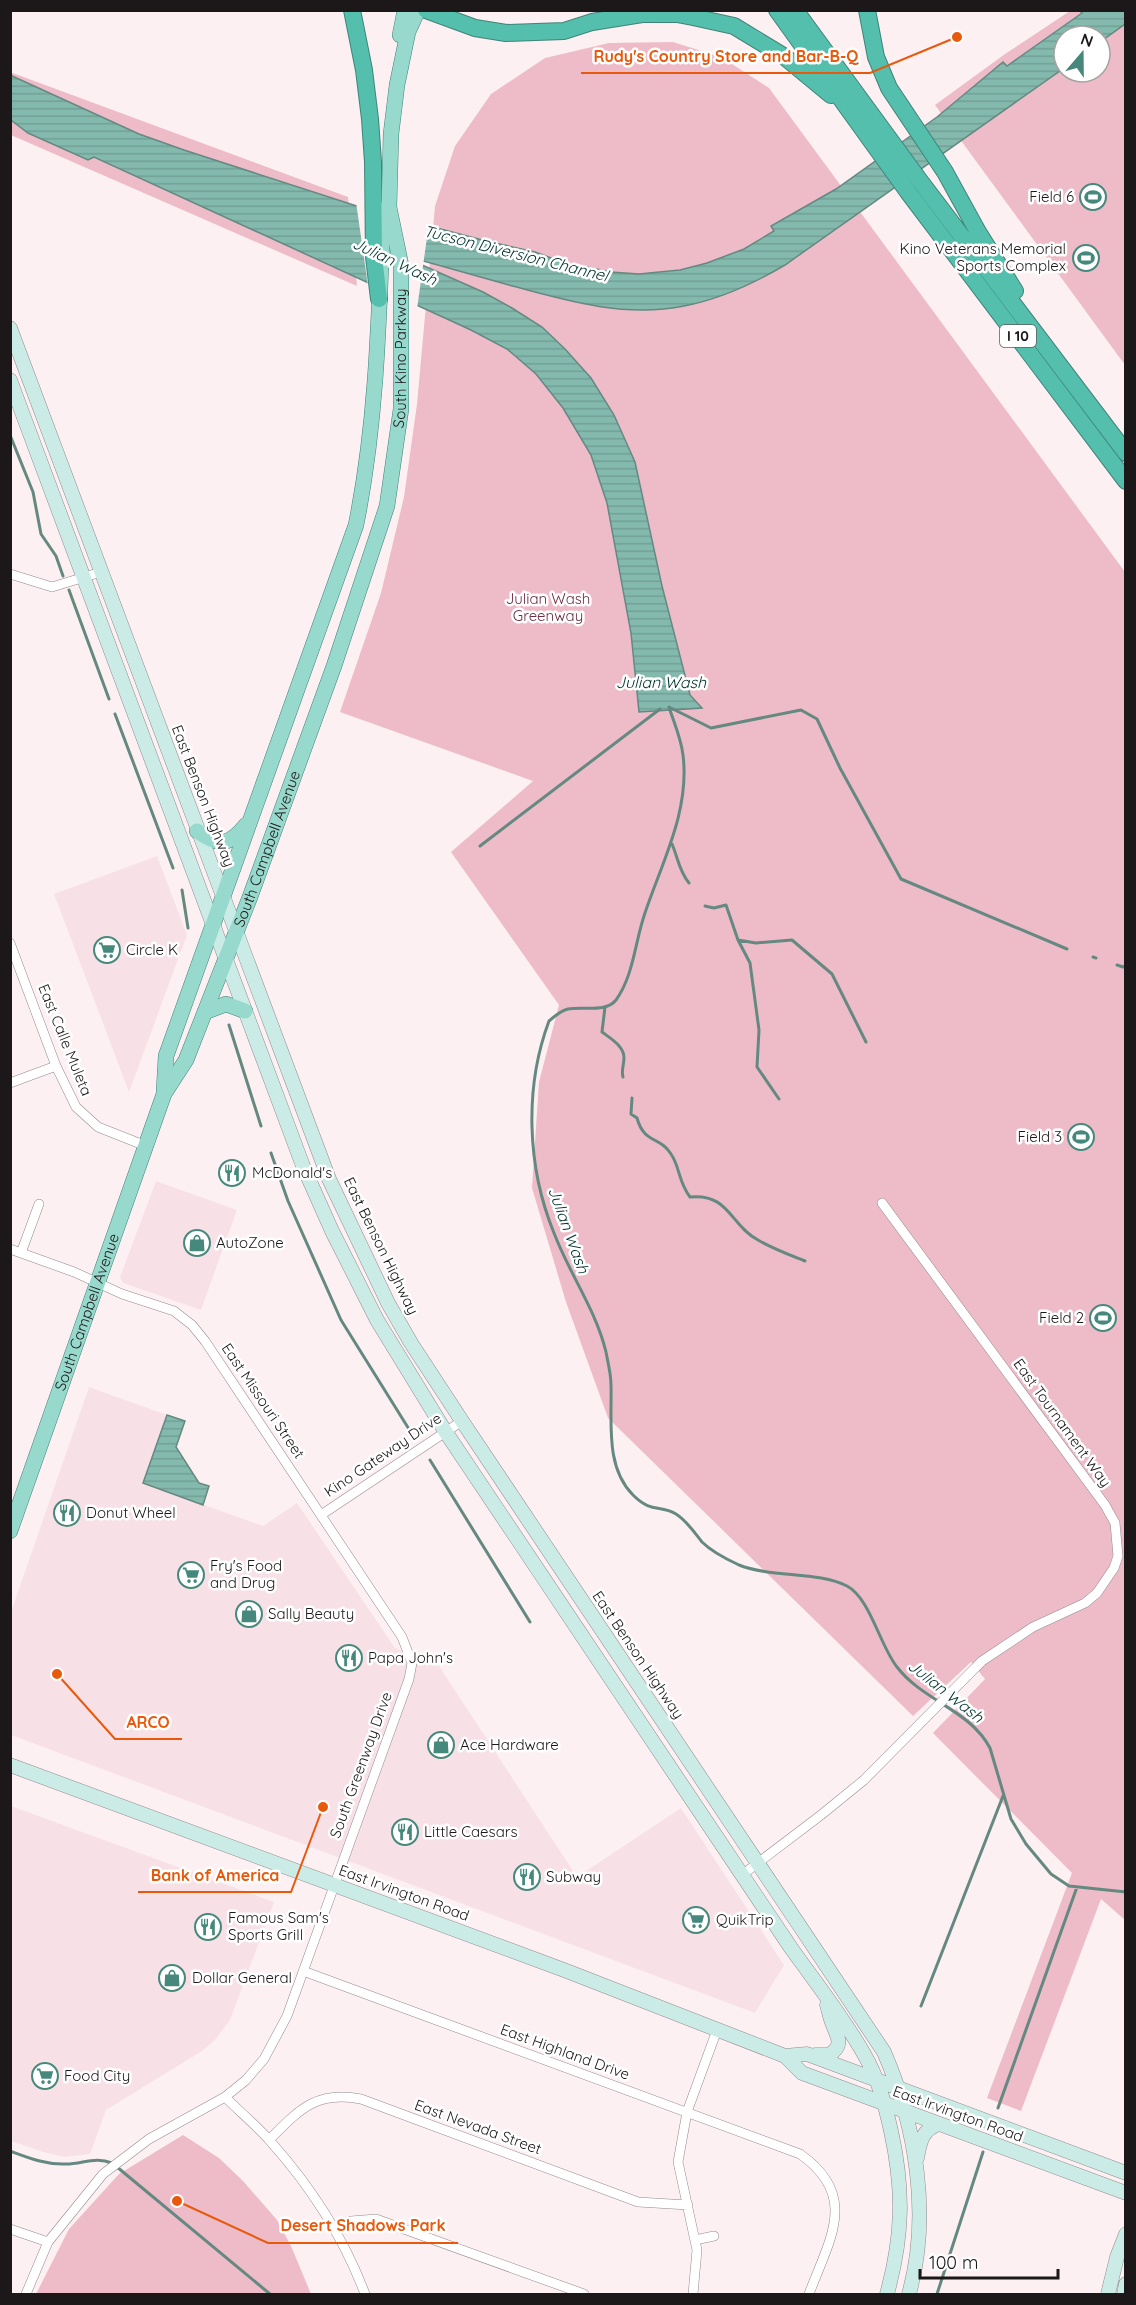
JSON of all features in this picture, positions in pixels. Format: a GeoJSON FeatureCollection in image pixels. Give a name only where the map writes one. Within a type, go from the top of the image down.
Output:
{"type":"FeatureCollection","features":[{"type":"Feature","properties":{"kind":"highway"},"geometry":{"type":"LineString","coordinates":[[351,10],[364,70],[382,205],[374,257],[379,299]]}},
{"type":"Feature","properties":{"kind":"highway"},"geometry":{"type":"LineString","coordinates":[[426,10],[475,28],[506,33],[564,31],[609,19],[658,13],[677,14],[734,26],[785,57],[852,113]]}},
{"type":"Feature","properties":{"kind":"highway","name":"I 10"},"geometry":{"type":"LineString","coordinates":[[777,10],[852,113],[885,144]]}},
{"type":"Feature","properties":{"kind":"highway","name":"I 10"},"geometry":{"type":"LineString","coordinates":[[795,10],[914,187],[1125,481]]}},
{"type":"Feature","properties":{"kind":"highway"},"geometry":{"type":"LineString","coordinates":[[867,10],[872,40],[888,88],[945,172],[978,232],[1072,381]]}},
{"type":"Feature","properties":{"kind":"highway","name":"I 10"},"geometry":{"type":"LineString","coordinates":[[914,187],[1072,381],[1125,453]]}},
{"type":"Feature","properties":{"kind":"main road","name":"South Kino Parkway"},"geometry":{"type":"LineString","coordinates":[[334,666],[387,506],[400,410],[400,265],[382,205],[387,117],[405,10]]}},
{"type":"Feature","properties":{"kind":"main road","name":"South Kino Parkway"},"geometry":{"type":"LineString","coordinates":[[382,205],[392,119],[408,32],[418,10]]}},
{"type":"Feature","properties":{"kind":"main road","name":"South Kino Parkway"},"geometry":{"type":"LineString","coordinates":[[310,658],[356,525],[365,482],[377,370],[379,299]]}},
{"type":"Feature","properties":{"kind":"main road","name":"East Benson Highway"},"geometry":{"type":"LineString","coordinates":[[10,328],[328,1179],[373,1274],[411,1343],[462,1421],[757,1865],[875,2037],[884,2052],[899,2089],[916,2166]]}},
{"type":"Feature","properties":{"kind":"main road"},"geometry":{"type":"LineString","coordinates":[[10,380],[303,1166],[332,1231],[377,1320],[446,1431],[865,2055],[878,2081],[898,2166],[901,2206],[898,2248],[887,2295]]}},
{"type":"Feature","properties":{"kind":"main road","name":"South Campbell Avenue"},"geometry":{"type":"LineString","coordinates":[[164,1094],[166,1056],[310,658]]}},
{"type":"Feature","properties":{"kind":"main road","name":"South Campbell Avenue"},"geometry":{"type":"LineString","coordinates":[[10,1531],[164,1094],[186,1060],[334,666]]}},
{"type":"Feature","properties":{"kind":"main road"},"geometry":{"type":"LineString","coordinates":[[197,831],[210,840],[227,842],[235,839],[253,815]]}},
{"type":"Feature","properties":{"kind":"main road"},"geometry":{"type":"LineString","coordinates":[[205,1012],[226,1004],[246,1011]]}},
{"type":"Feature","properties":{"kind":"main road"},"geometry":{"type":"LineString","coordinates":[[618,1689],[633,1678]]}},
{"type":"Feature","properties":{"kind":"main road","name":"East Irvington Road"},"geometry":{"type":"LineString","coordinates":[[10,1765],[564,1970],[785,2056],[802,2073],[1125,2193]]}},
{"type":"Feature","properties":{"kind":"main road"},"geometry":{"type":"LineString","coordinates":[[807,2054],[830,2055],[839,2044],[840,2038],[833,2025],[824,1994]]}},
{"type":"Feature","properties":{"kind":"main road","name":"East Irvington Road"},"geometry":{"type":"LineString","coordinates":[[785,2056],[807,2054],[1125,2173]]}},
{"type":"Feature","properties":{"kind":"main road"},"geometry":{"type":"LineString","coordinates":[[909,2295],[916,2262],[919,2230],[916,2166],[920,2142],[930,2127],[939,2124]]}},
{"type":"Feature","properties":{"kind":"main road"},"geometry":{"type":"LineString","coordinates":[[1108,2295],[1125,2234]]}},
{"type":"Feature","properties":{"kind":"main road"},"geometry":{"type":"LineString","coordinates":[[1124,2295],[1125,2283]]}},
{"type":"Feature","properties":{"kind":"street"},"geometry":{"type":"LineString","coordinates":[[10,574],[52,587],[101,572]]}},
{"type":"Feature","properties":{"kind":"street","name":"East Calle Muleta"},"geometry":{"type":"LineString","coordinates":[[10,942],[15,966],[56,1066],[76,1107],[98,1127],[146,1146]]}},
{"type":"Feature","properties":{"kind":"street"},"geometry":{"type":"LineString","coordinates":[[10,1083],[56,1066]]}},
{"type":"Feature","properties":{"kind":"street","name":"East Tournament Way"},"geometry":{"type":"LineString","coordinates":[[742,1875],[864,1780],[982,1661],[1032,1628],[1085,1603],[1097,1593],[1114,1568],[1118,1556],[1115,1523],[1104,1505],[882,1203]]}},
{"type":"Feature","properties":{"kind":"street"},"geometry":{"type":"LineString","coordinates":[[21,1253],[39,1204]]}},
{"type":"Feature","properties":{"kind":"street","name":"East Missouri Street"},"geometry":{"type":"LineString","coordinates":[[10,1249],[174,1311],[192,1324],[207,1343],[402,1636],[412,1663]]}},
{"type":"Feature","properties":{"kind":"street","name":"Kino Gateway Drive"},"geometry":{"type":"LineString","coordinates":[[321,1515],[462,1421]]}},
{"type":"Feature","properties":{"kind":"street","name":"South Greenway Drive"},"geometry":{"type":"LineString","coordinates":[[26,2295],[48,2242],[103,2174],[149,2139],[225,2097],[246,2080],[264,2059],[283,2026],[409,1679],[412,1663]]}},
{"type":"Feature","properties":{"kind":"street","name":"East Highland Drive"},"geometry":{"type":"LineString","coordinates":[[303,1971],[800,2154],[815,2164],[827,2178],[835,2198],[836,2218],[809,2295]]}},
{"type":"Feature","properties":{"kind":"street"},"geometry":{"type":"LineString","coordinates":[[693,2295],[697,2250],[678,2162],[687,2112],[717,2030]]}},
{"type":"Feature","properties":{"kind":"street","name":"East Nevada Street"},"geometry":{"type":"LineString","coordinates":[[269,2140],[297,2112],[313,2101],[345,2096],[361,2099],[638,2202],[688,2205]]}},
{"type":"Feature","properties":{"kind":"street"},"geometry":{"type":"LineString","coordinates":[[225,2097],[269,2140],[302,2180],[335,2228],[365,2295]]}},
{"type":"Feature","properties":{"kind":"street"},"geometry":{"type":"LineString","coordinates":[[335,2228],[351,2221],[376,2219],[584,2295]]}},
{"type":"Feature","properties":{"kind":"street"},"geometry":{"type":"LineString","coordinates":[[10,2229],[48,2242]]}},
{"type":"Feature","properties":{"kind":"street"},"geometry":{"type":"LineString","coordinates":[[695,2240],[714,2236]]}},
{"type":"Feature","properties":{"kind":"shaded area"},"geometry":{"type":"Polygon","coordinates":[[[157,856],[187,935],[129,1092],[54,894],[157,856]]]}},
{"type":"Feature","properties":{"kind":"shaded area"},"geometry":{"type":"Polygon","coordinates":[[[156,1181],[237,1210],[201,1310],[123,1283],[120,1277],[156,1181]]]}},
{"type":"Feature","properties":{"kind":"shaded area"},"geometry":{"type":"Polygon","coordinates":[[[89,1387],[167,1415],[143,1483],[263,1526],[297,1503],[395,1648],[439,1666],[577,1877],[681,1808],[784,1965],[755,2013],[11,1735],[11,1612],[89,1387]]]}},
{"type":"Feature","properties":{"kind":"shaded area"},"geometry":{"type":"Polygon","coordinates":[[[11,1806],[274,1902],[230,2020],[214,2041],[202,2051],[106,2110],[90,2154],[64,2157],[11,2141],[11,1806]]]}},
{"type":"Feature","properties":{"kind":"green space","name":"Kino Veterans Memorial Sports Complex"},"geometry":{"type":"Polygon","coordinates":[[[1070,11],[1125,11],[1125,365],[935,105],[1005,54],[1070,11]]]}},
{"type":"Feature","properties":{"kind":"green space","name":"Julian Wash Greenway"},"geometry":{"type":"Polygon","coordinates":[[[673,42],[721,57],[769,88],[1125,572],[1125,1920],[1101,1899],[1021,2111],[987,2098],[1072,1873],[933,1733],[985,1679],[971,1662],[913,1716],[608,1418],[566,1302],[532,1188],[539,1082],[559,1005],[451,852],[533,781],[340,712],[381,593],[404,497],[417,404],[435,206],[455,146],[491,94],[545,58],[609,43],[673,42]]]}},
{"type":"Feature","properties":{"kind":"green space"},"geometry":{"type":"Polygon","coordinates":[[[10,72],[348,197],[357,286],[11,135],[10,72]]]}},
{"type":"Feature","properties":{"kind":"green space"},"geometry":{"type":"Polygon","coordinates":[[[183,2135],[219,2158],[243,2181],[277,2220],[291,2246],[311,2294],[36,2294],[69,2229],[119,2174],[183,2135]]]}},
{"type":"Feature","properties":{"kind":"water"},"geometry":{"type":"Polygon","coordinates":[[[1080,11],[1125,11],[1125,24],[1112,33],[1112,24],[1066,24],[1082,13],[1080,11]]]}},
{"type":"Feature","properties":{"kind":"water","name":"Tucson Diversion Channel"},"geometry":{"type":"Polygon","coordinates":[[[1052,34],[1052,76],[785,265],[724,295],[698,303],[640,310],[596,306],[553,297],[395,253],[483,292],[542,327],[591,378],[614,415],[635,462],[662,586],[690,695],[702,708],[639,712],[631,633],[607,503],[591,455],[563,408],[536,374],[507,349],[471,330],[94,157],[88,160],[28,133],[11,120],[10,75],[139,134],[369,210],[535,252],[562,262],[611,272],[639,274],[680,270],[744,249],[774,231],[771,226],[836,189],[937,117],[1003,62],[1007,66],[1052,34]]]}},
{"type":"Feature","properties":{"kind":"water"},"geometry":{"type":"Polygon","coordinates":[[[167,1415],[185,1421],[176,1447],[199,1483],[209,1486],[203,1505],[143,1483],[167,1415]]]}},
{"type":"Feature","properties":{"kind":"pier"},"geometry":{"type":"Polygon","coordinates":[[[356,202],[429,223],[417,309],[368,286],[356,202]]]}},
{"type":"Feature","properties":{"kind":"waterway"},"geometry":{"type":"LineString","coordinates":[[10,435],[33,492],[41,534],[56,556],[63,576]]}},
{"type":"Feature","properties":{"kind":"waterway"},"geometry":{"type":"LineString","coordinates":[[69,590],[109,699]]}},
{"type":"Feature","properties":{"kind":"waterway","name":"Julian Wash"},"geometry":{"type":"LineString","coordinates":[[669,707],[683,755],[684,776],[679,816],[645,913],[627,980],[612,1004],[600,1008],[568,1009],[549,1021],[535,1073],[532,1100],[534,1155],[545,1208],[560,1248],[596,1321],[606,1352],[611,1381],[612,1443],[618,1471],[624,1484],[640,1501],[645,1505],[676,1514],[687,1523],[706,1546],[729,1560],[766,1572],[835,1581],[855,1592],[868,1611],[897,1667],[920,1689],[971,1724],[981,1735],[990,1748],[1011,1819],[1026,1844],[1051,1874],[1069,1886],[1126,1892]]}},
{"type":"Feature","properties":{"kind":"waterway"},"geometry":{"type":"LineString","coordinates":[[671,708],[711,728],[801,710],[817,719],[840,768],[901,879],[1067,949]]}},
{"type":"Feature","properties":{"kind":"waterway"},"geometry":{"type":"LineString","coordinates":[[480,846],[660,709]]}},
{"type":"Feature","properties":{"kind":"waterway"},"geometry":{"type":"LineString","coordinates":[[115,714],[173,868]]}},
{"type":"Feature","properties":{"kind":"waterway"},"geometry":{"type":"LineString","coordinates":[[672,844],[689,883]]}},
{"type":"Feature","properties":{"kind":"waterway"},"geometry":{"type":"LineString","coordinates":[[182,890],[188,928]]}},
{"type":"Feature","properties":{"kind":"waterway"},"geometry":{"type":"LineString","coordinates":[[705,906],[714,908],[726,905],[738,940],[756,943],[792,940],[832,974],[866,1042]]}},
{"type":"Feature","properties":{"kind":"waterway"},"geometry":{"type":"LineString","coordinates":[[738,940],[750,963],[759,1030],[757,1067],[779,1099]]}},
{"type":"Feature","properties":{"kind":"waterway"},"geometry":{"type":"LineString","coordinates":[[1117,965],[1123,967],[1126,965]]}},
{"type":"Feature","properties":{"kind":"waterway"},"geometry":{"type":"LineString","coordinates":[[605,1007],[602,1032],[622,1050],[623,1077]]}},
{"type":"Feature","properties":{"kind":"waterway"},"geometry":{"type":"LineString","coordinates":[[229,1025],[261,1126]]}},
{"type":"Feature","properties":{"kind":"waterway"},"geometry":{"type":"LineString","coordinates":[[632,1098],[631,1114],[637,1118],[648,1136],[667,1148],[690,1197],[713,1200],[758,1240],[805,1261]]}},
{"type":"Feature","properties":{"kind":"waterway"},"geometry":{"type":"LineString","coordinates":[[271,1153],[288,1201],[341,1320],[412,1434]]}},
{"type":"Feature","properties":{"kind":"waterway"},"geometry":{"type":"LineString","coordinates":[[430,1460],[530,1622]]}},
{"type":"Feature","properties":{"kind":"waterway"},"geometry":{"type":"LineString","coordinates":[[921,2006],[1003,1796]]}},
{"type":"Feature","properties":{"kind":"waterway"},"geometry":{"type":"LineString","coordinates":[[998,2108],[1077,1887]]}},
{"type":"Feature","properties":{"kind":"waterway"},"geometry":{"type":"LineString","coordinates":[[10,2151],[59,2164],[100,2160],[112,2163]]}},
{"type":"Feature","properties":{"kind":"waterway"},"geometry":{"type":"LineString","coordinates":[[937,2294],[983,2152]]}},
{"type":"Feature","properties":{"kind":"waterway"},"geometry":{"type":"LineString","coordinates":[[117,2167],[270,2294]]}},
{"type":"Feature","properties":{"kind":"place","name":"Rudy's Country Store and Bar-B-Q"},"geometry":{"type":"Point","coordinates":[957,37]}},
{"type":"Feature","properties":{"kind":"place","name":"Field 6"},"geometry":{"type":"Point","coordinates":[1093,197]}},
{"type":"Feature","properties":{"kind":"place","name":"Kino Veterans Memorial Sports Complex"},"geometry":{"type":"Point","coordinates":[1086,258]}},
{"type":"Feature","properties":{"kind":"place","name":"Circle K"},"geometry":{"type":"Point","coordinates":[107,950]}},
{"type":"Feature","properties":{"kind":"place","name":"Field 3"},"geometry":{"type":"Point","coordinates":[1081,1137]}},
{"type":"Feature","properties":{"kind":"place","name":"McDonald's"},"geometry":{"type":"Point","coordinates":[232,1173]}},
{"type":"Feature","properties":{"kind":"place","name":"AutoZone"},"geometry":{"type":"Point","coordinates":[197,1243]}},
{"type":"Feature","properties":{"kind":"place","name":"Field 2"},"geometry":{"type":"Point","coordinates":[1103,1318]}},
{"type":"Feature","properties":{"kind":"place","name":"Donut Wheel"},"geometry":{"type":"Point","coordinates":[67,1513]}},
{"type":"Feature","properties":{"kind":"place","name":"Fry's Food and Drug"},"geometry":{"type":"Point","coordinates":[191,1575]}},
{"type":"Feature","properties":{"kind":"place","name":"Sally Beauty"},"geometry":{"type":"Point","coordinates":[249,1614]}},
{"type":"Feature","properties":{"kind":"place","name":"Papa John's"},"geometry":{"type":"Point","coordinates":[349,1658]}},
{"type":"Feature","properties":{"kind":"place","name":"ARCO"},"geometry":{"type":"Point","coordinates":[57,1674]}},
{"type":"Feature","properties":{"kind":"place","name":"Ace Hardware"},"geometry":{"type":"Point","coordinates":[441,1745]}},
{"type":"Feature","properties":{"kind":"place","name":"Bank of America"},"geometry":{"type":"Point","coordinates":[323,1807]}},
{"type":"Feature","properties":{"kind":"place","name":"Little Caesars"},"geometry":{"type":"Point","coordinates":[405,1832]}},
{"type":"Feature","properties":{"kind":"place","name":"Subway"},"geometry":{"type":"Point","coordinates":[527,1877]}},
{"type":"Feature","properties":{"kind":"place","name":"QuikTrip"},"geometry":{"type":"Point","coordinates":[696,1920]}},
{"type":"Feature","properties":{"kind":"place","name":"Famous Sam's Sports Grill"},"geometry":{"type":"Point","coordinates":[208,1927]}},
{"type":"Feature","properties":{"kind":"place","name":"Dollar General"},"geometry":{"type":"Point","coordinates":[172,1978]}},
{"type":"Feature","properties":{"kind":"place","name":"Food City"},"geometry":{"type":"Point","coordinates":[45,2076]}},
{"type":"Feature","properties":{"kind":"place","name":"Desert Shadows Park"},"geometry":{"type":"Point","coordinates":[177,2201]}}]}
